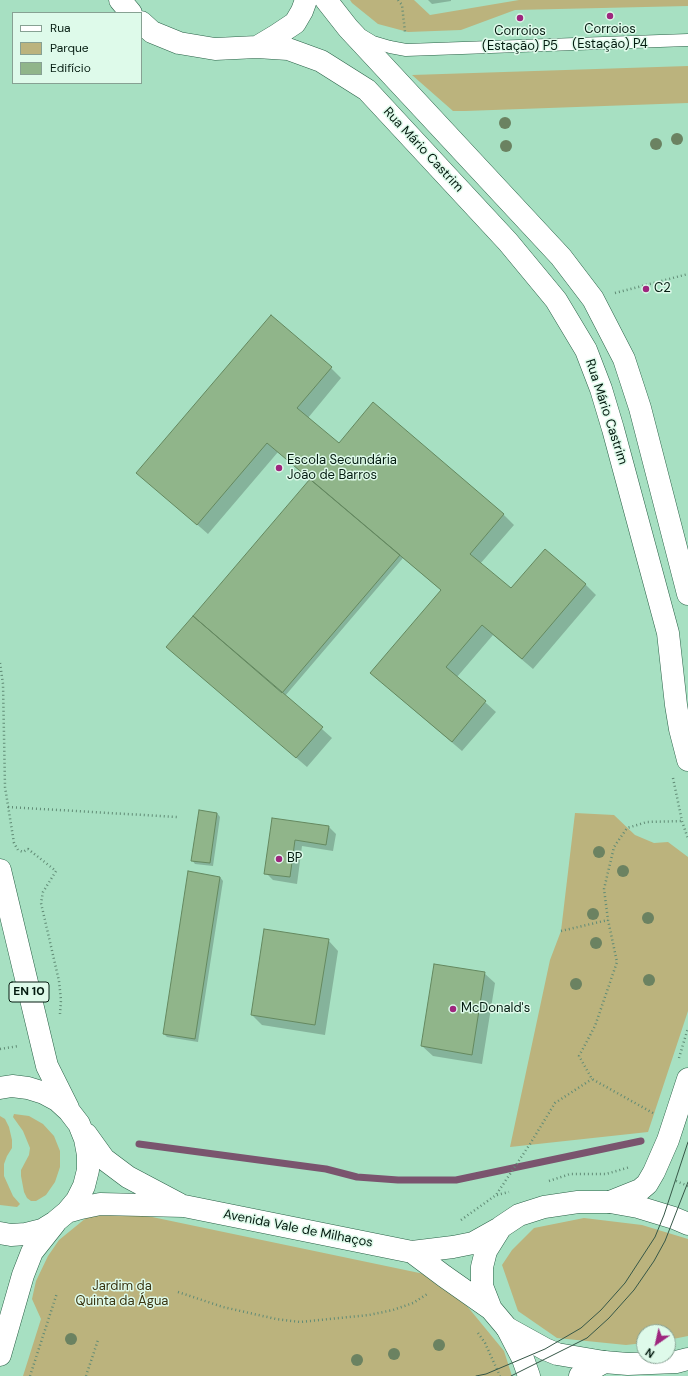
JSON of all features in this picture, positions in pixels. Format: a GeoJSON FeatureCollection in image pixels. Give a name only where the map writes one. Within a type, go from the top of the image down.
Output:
{"type":"FeatureCollection","features":[{"type":"Feature","properties":{"kind":"street"},"geometry":{"type":"LineString","coordinates":[[257,47],[295,23],[306,0]]}},
{"type":"Feature","properties":{"kind":"street"},"geometry":{"type":"LineString","coordinates":[[326,0],[348,28],[561,257],[593,300],[624,359],[640,408],[688,594]]}},
{"type":"Feature","properties":{"kind":"street","name":"Rua Mário Castrim"},"geometry":{"type":"LineString","coordinates":[[142,23],[152,32],[179,43],[215,48],[257,47],[288,49],[321,60],[367,90],[508,242],[556,300],[586,350],[601,389],[613,429],[668,633],[678,717],[688,760]]}},
{"type":"Feature","properties":{"kind":"street","name":"EN 10"},"geometry":{"type":"LineString","coordinates":[[0,870],[47,1066],[85,1139],[88,1155],[88,1170],[84,1186],[77,1200],[61,1217],[42,1230],[26,1234],[11,1235],[0,1233]]}},
{"type":"Feature","properties":{"kind":"street"},"geometry":{"type":"LineString","coordinates":[[610,1202],[640,1190],[647,1184],[668,1140],[688,1079]]}},
{"type":"Feature","properties":{"kind":"street"},"geometry":{"type":"LineString","coordinates":[[0,1088],[17,1087],[38,1091],[57,1100],[74,1118]]}},
{"type":"Feature","properties":{"kind":"street","name":"Avenida Vale de Milhaços"},"geometry":{"type":"LineString","coordinates":[[74,1118],[104,1159],[128,1177],[184,1206]]}},
{"type":"Feature","properties":{"kind":"street","name":"Avenida Vale de Milhaços"},"geometry":{"type":"LineString","coordinates":[[61,1217],[81,1208],[100,1204],[184,1206],[412,1252],[473,1243],[519,1215],[544,1207],[578,1202],[610,1202]]}},
{"type":"Feature","properties":{"kind":"street"},"geometry":{"type":"LineString","coordinates":[[610,1202],[638,1207],[688,1224]]}},
{"type":"Feature","properties":{"kind":"street"},"geometry":{"type":"LineString","coordinates":[[0,1355],[22,1275],[32,1252],[61,1217]]}},
{"type":"Feature","properties":{"kind":"street"},"geometry":{"type":"LineString","coordinates":[[501,1227],[486,1251],[482,1267],[482,1286],[491,1309],[507,1328],[523,1359],[529,1376]]}},
{"type":"Feature","properties":{"kind":"street","name":"Avenida Vale de Milhaços"},"geometry":{"type":"LineString","coordinates":[[412,1252],[491,1309]]}},
{"type":"Feature","properties":{"kind":"street"},"geometry":{"type":"LineString","coordinates":[[507,1328],[557,1354],[604,1362],[628,1364],[684,1361]]}},
{"type":"Feature","properties":{"kind":"street"},"geometry":{"type":"LineString","coordinates":[[580,1376],[604,1362]]}},
{"type":"Feature","properties":{"kind":"lane"},"geometry":{"type":"LineString","coordinates":[[348,28],[374,42],[406,50],[688,40]]}},
{"type":"Feature","properties":{"kind":"path"},"geometry":{"type":"LineString","coordinates":[[593,300],[688,274]]}},
{"type":"Feature","properties":{"kind":"path"},"geometry":{"type":"LineString","coordinates":[[0,663],[5,786],[14,843],[18,850],[23,852],[28,849],[56,871],[43,892],[41,903],[59,981],[61,1000],[60,1015]]}},
{"type":"Feature","properties":{"kind":"path"},"geometry":{"type":"LineString","coordinates":[[8,807],[177,817]]}},
{"type":"Feature","properties":{"kind":"path"},"geometry":{"type":"LineString","coordinates":[[658,1116],[592,1079],[579,1056],[595,1026],[617,962],[608,920],[604,889],[614,847],[627,828],[647,822],[682,821]]}},
{"type":"Feature","properties":{"kind":"path"},"geometry":{"type":"LineString","coordinates":[[561,931],[608,920]]}},
{"type":"Feature","properties":{"kind":"path"},"geometry":{"type":"LineString","coordinates":[[679,1058],[688,1028]]}},
{"type":"Feature","properties":{"kind":"path"},"geometry":{"type":"LineString","coordinates":[[453,1247],[454,1224],[468,1216],[496,1195],[555,1103],[592,1079]]}},
{"type":"Feature","properties":{"kind":"path"},"geometry":{"type":"LineString","coordinates":[[548,1181],[570,1174],[606,1174],[633,1166]]}},
{"type":"Feature","properties":{"kind":"path"},"geometry":{"type":"LineString","coordinates":[[496,1195],[511,1192]]}},
{"type":"Feature","properties":{"kind":"path"},"geometry":{"type":"LineString","coordinates":[[178,1292],[223,1307],[276,1319],[300,1322],[317,1321],[369,1315],[393,1310],[413,1303],[427,1295],[444,1276]]}},
{"type":"Feature","properties":{"kind":"path"},"geometry":{"type":"LineString","coordinates":[[30,1376],[57,1293]]}},
{"type":"Feature","properties":{"kind":"path"},"geometry":{"type":"LineString","coordinates":[[477,1332],[485,1343],[500,1376]]}},
{"type":"Feature","properties":{"kind":"path"},"geometry":{"type":"LineString","coordinates":[[86,1376],[98,1340]]}},
{"type":"Feature","properties":{"kind":"green space"},"geometry":{"type":"Polygon","coordinates":[[[350,0],[414,0],[430,15],[519,0],[688,0],[688,6],[515,10],[461,30],[408,32],[378,24],[350,0]]]}},
{"type":"Feature","properties":{"kind":"green space"},"geometry":{"type":"Polygon","coordinates":[[[688,66],[688,103],[465,111],[453,111],[412,75],[688,66]]]}},
{"type":"Feature","properties":{"kind":"green space"},"geometry":{"type":"Polygon","coordinates":[[[575,813],[614,815],[635,835],[654,843],[668,842],[688,857],[688,1011],[648,1132],[510,1147],[550,960],[561,931],[575,813]]]}},
{"type":"Feature","properties":{"kind":"green space"},"geometry":{"type":"Polygon","coordinates":[[[14,1114],[29,1116],[43,1124],[54,1136],[60,1151],[60,1167],[55,1182],[46,1195],[36,1201],[31,1201],[27,1198],[24,1192],[21,1170],[29,1155],[30,1148],[23,1131],[13,1117],[14,1114]]]}},
{"type":"Feature","properties":{"kind":"green space"},"geometry":{"type":"Polygon","coordinates":[[[0,1116],[5,1119],[9,1127],[12,1140],[12,1148],[4,1164],[4,1176],[13,1196],[20,1204],[17,1207],[0,1205],[0,1116]]]}},
{"type":"Feature","properties":{"kind":"green space","name":"Jardim da Quinta da Água"},"geometry":{"type":"Polygon","coordinates":[[[106,1211],[133,1213],[429,1275],[467,1306],[504,1351],[512,1376],[23,1376],[41,1319],[32,1299],[36,1281],[48,1256],[59,1240],[86,1218],[106,1211]]]}},
{"type":"Feature","properties":{"kind":"green space"},"geometry":{"type":"Polygon","coordinates":[[[584,1218],[642,1225],[688,1239],[688,1336],[676,1338],[676,1324],[636,1324],[636,1344],[626,1345],[557,1338],[518,1311],[502,1265],[512,1250],[534,1228],[584,1218]]]}},
{"type":"Feature","properties":{"kind":"building"},"geometry":{"type":"Polygon","coordinates":[[[271,315],[332,367],[297,408],[339,443],[373,402],[504,514],[470,554],[511,588],[545,549],[586,584],[522,659],[482,625],[446,667],[486,701],[452,742],[370,673],[441,590],[267,443],[197,525],[136,473],[271,315]]]}},
{"type":"Feature","properties":{"kind":"building"},"geometry":{"type":"Polygon","coordinates":[[[310,479],[400,555],[282,693],[193,616],[310,479]]]}},
{"type":"Feature","properties":{"kind":"building"},"geometry":{"type":"Polygon","coordinates":[[[193,616],[323,727],[296,758],[166,647],[193,616]]]}},
{"type":"Feature","properties":{"kind":"building"},"geometry":{"type":"Polygon","coordinates":[[[199,810],[217,813],[210,863],[191,861],[199,810]]]}},
{"type":"Feature","properties":{"kind":"building","name":"BP"},"geometry":{"type":"Polygon","coordinates":[[[272,818],[329,826],[326,845],[295,840],[290,877],[264,874],[272,818]]]}},
{"type":"Feature","properties":{"kind":"building"},"geometry":{"type":"Polygon","coordinates":[[[188,871],[220,877],[195,1039],[163,1034],[188,871]]]}},
{"type":"Feature","properties":{"kind":"building"},"geometry":{"type":"Polygon","coordinates":[[[264,929],[329,939],[315,1025],[251,1015],[264,929]]]}},
{"type":"Feature","properties":{"kind":"building","name":"McDonald's"},"geometry":{"type":"Polygon","coordinates":[[[434,964],[485,972],[472,1055],[421,1046],[434,964]]]}},
{"type":"Feature","properties":{"kind":"waterway"},"geometry":{"type":"LineString","coordinates":[[139,1144],[326,1169],[357,1177],[398,1180],[456,1180],[641,1141]]}},
{"type":"Feature","properties":{"kind":"tram line"},"geometry":{"type":"LineString","coordinates":[[476,1376],[486,1374],[545,1349],[581,1328],[601,1310],[625,1283],[655,1237],[664,1215],[688,1142]]}},
{"type":"Feature","properties":{"kind":"tram line"},"geometry":{"type":"LineString","coordinates":[[511,1376],[587,1338],[609,1318],[634,1290],[654,1261],[665,1241],[688,1182]]}},
{"type":"Feature","properties":{"kind":"place","name":"Corroios (Estação) P4"},"geometry":{"type":"Point","coordinates":[610,16]}},
{"type":"Feature","properties":{"kind":"place","name":"Corroios (Estação) P5"},"geometry":{"type":"Point","coordinates":[520,18]}},
{"type":"Feature","properties":{"kind":"place","name":"C2"},"geometry":{"type":"Point","coordinates":[646,289]}},
{"type":"Feature","properties":{"kind":"place","name":"Escola Secundária João de Barros"},"geometry":{"type":"Point","coordinates":[279,468]}},
{"type":"Feature","properties":{"kind":"place","name":"BP"},"geometry":{"type":"Point","coordinates":[279,859]}},
{"type":"Feature","properties":{"kind":"place","name":"McDonald's"},"geometry":{"type":"Point","coordinates":[453,1009]}}]}
